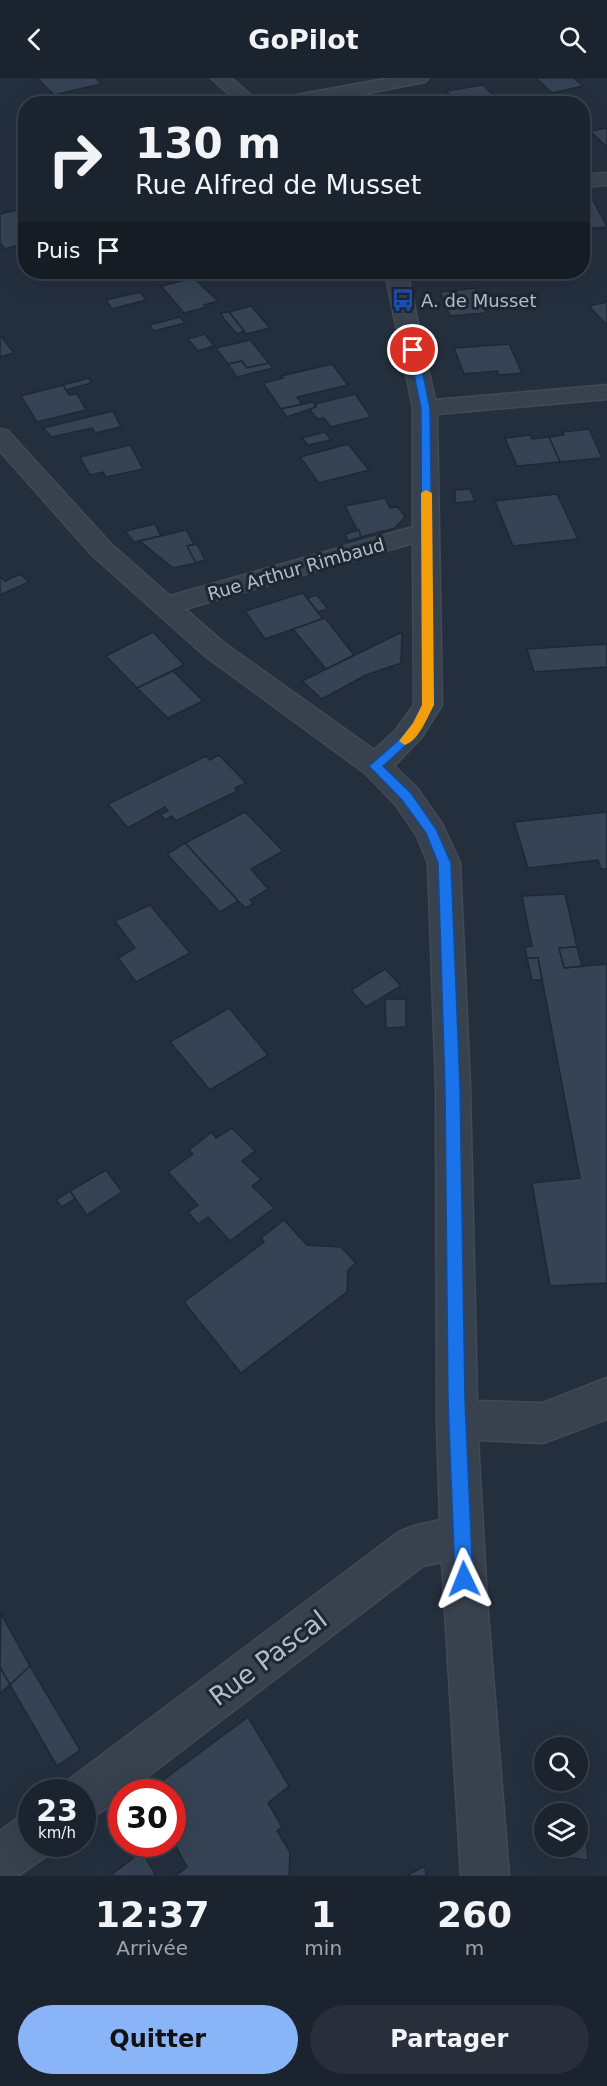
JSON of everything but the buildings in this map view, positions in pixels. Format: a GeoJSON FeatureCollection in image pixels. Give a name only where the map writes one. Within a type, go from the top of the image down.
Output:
{"type":"FeatureCollection","features":[{"type":"Feature","properties":{"kind":"street"},"geometry":{"type":"LineString","coordinates":[[220,78],[242,96]]}},
{"type":"Feature","properties":{"kind":"street"},"geometry":{"type":"LineString","coordinates":[[323,96],[419,78]]}},
{"type":"Feature","properties":{"kind":"street"},"geometry":{"type":"LineString","coordinates":[[590,180],[607,179]]}},
{"type":"Feature","properties":{"kind":"street"},"geometry":{"type":"LineString","coordinates":[[375,766],[404,742],[428,705],[425,408],[397,279]]}},
{"type":"Feature","properties":{"kind":"street"},"geometry":{"type":"LineString","coordinates":[[425,408],[607,392]]}},
{"type":"Feature","properties":{"kind":"street"},"geometry":{"type":"LineString","coordinates":[[0,436],[101,549],[165,606],[214,649],[375,766],[406,796],[431,832],[444,863],[453,1087],[457,1420],[462,1537],[485,1876]]}},
{"type":"Feature","properties":{"kind":"street","name":"Rue Arthur Rimbaud"},"geometry":{"type":"LineString","coordinates":[[165,606],[427,531]]}},
{"type":"Feature","properties":{"kind":"street"},"geometry":{"type":"LineString","coordinates":[[457,1420],[543,1423],[600,1402],[607,1397]]}},
{"type":"Feature","properties":{"kind":"street","name":"Rue Pascal"},"geometry":{"type":"LineString","coordinates":[[96,1787],[414,1547],[462,1537]]}},
{"type":"Feature","properties":{"kind":"street"},"geometry":{"type":"LineString","coordinates":[[0,1860],[18,1847]]}},
{"type":"Feature","properties":{"kind":"slow traffic"},"geometry":{"type":"LineString","coordinates":[[405,741],[428,705],[426,493]]}},
{"type":"Feature","properties":{"kind":"place","name":"A. de Musset"},"geometry":{"type":"Point","coordinates":[403,300]}},
{"type":"Feature","properties":{"kind":"route"},"geometry":{"type":"LineString","coordinates":[[413,350],[425,408],[428,705],[404,742],[375,766],[406,796],[431,832],[444,863],[453,1087],[456,1400],[464,1579]]}}]}
